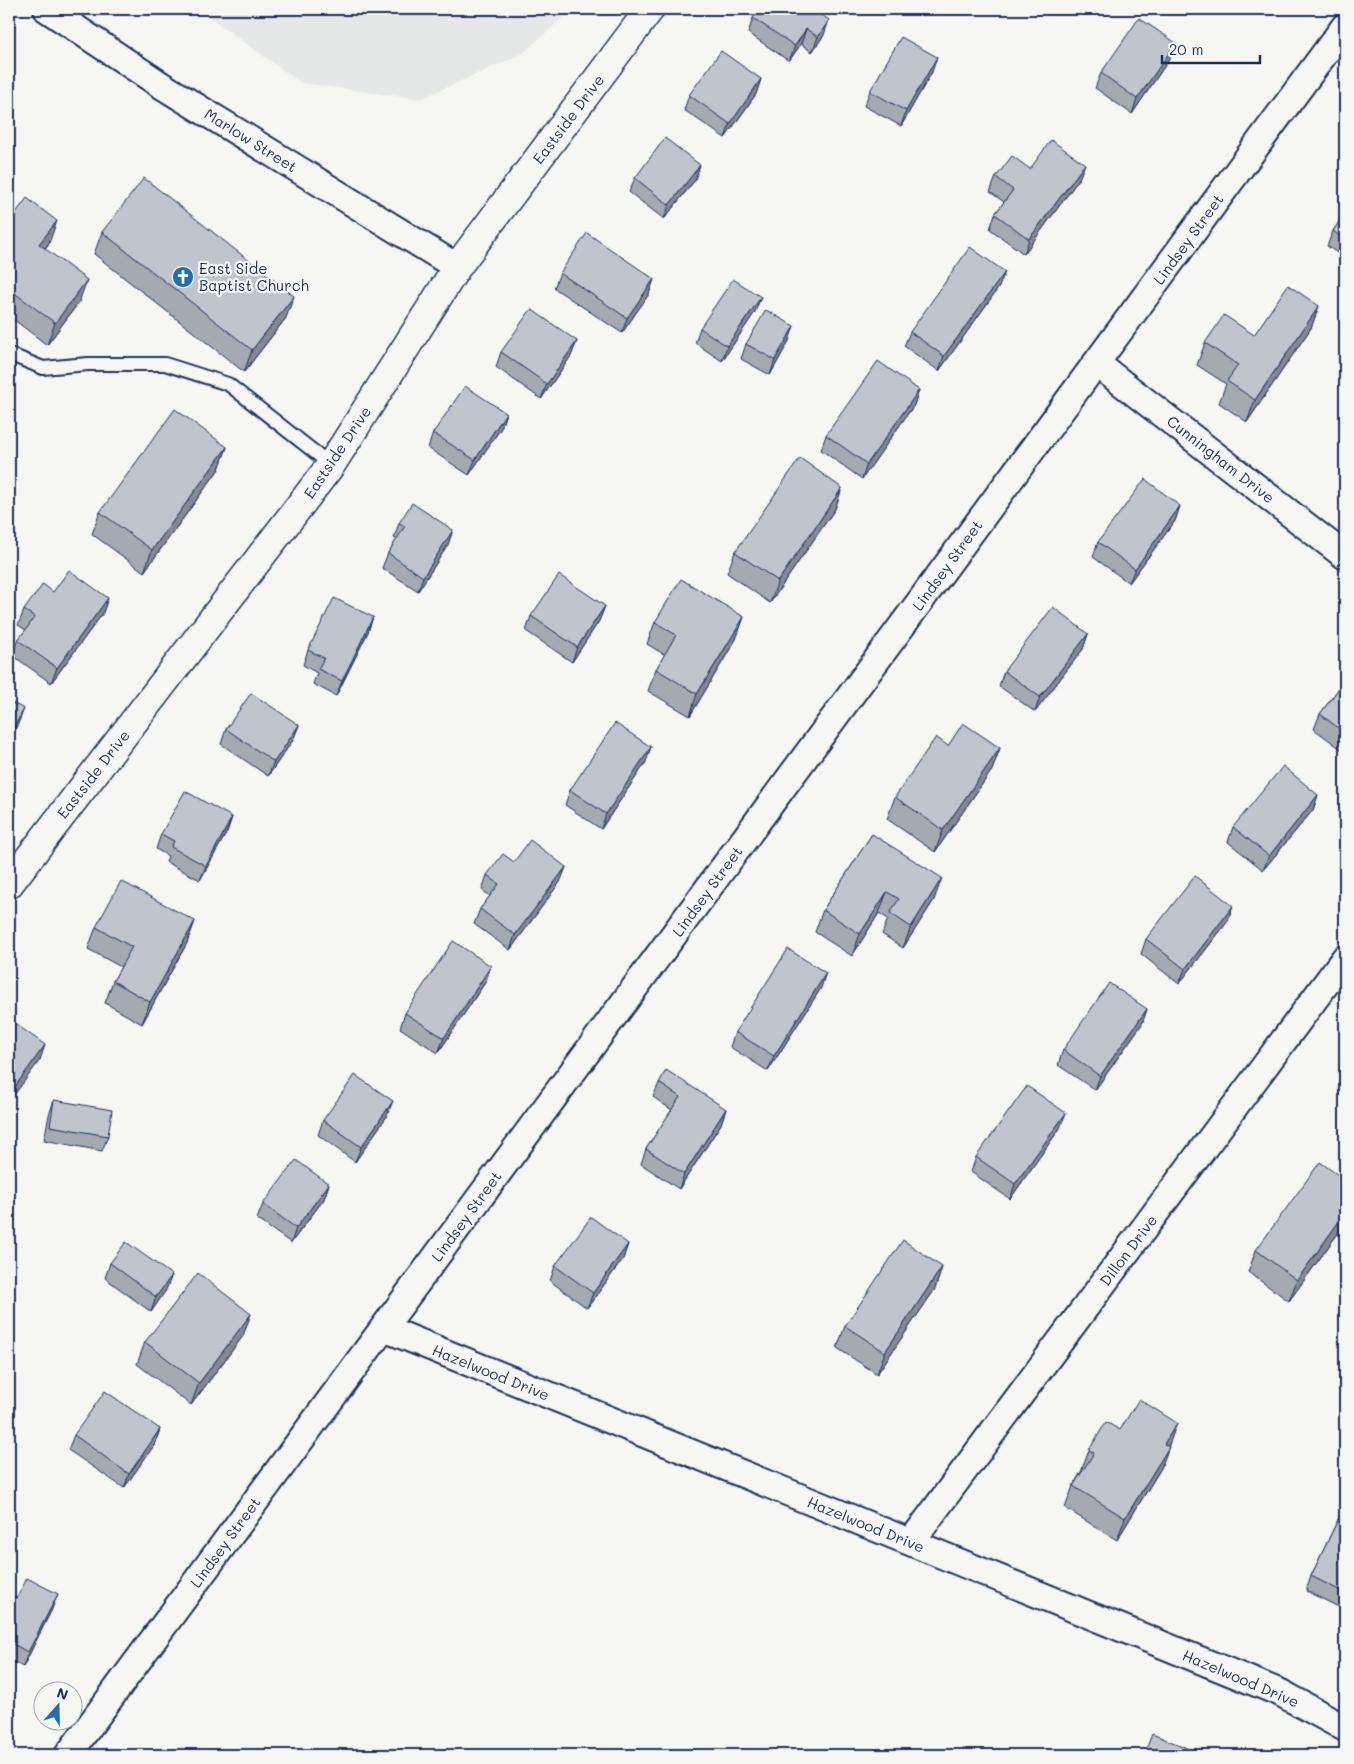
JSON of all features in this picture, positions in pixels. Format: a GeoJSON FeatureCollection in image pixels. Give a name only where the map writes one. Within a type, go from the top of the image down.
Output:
{"type":"FeatureCollection","features":[{"type":"Feature","properties":{"kind":"street","name":"Marlow Street"},"geometry":{"type":"LineString","coordinates":[[47,9],[161,85],[457,267]]}},
{"type":"Feature","properties":{"kind":"street","name":"Eastside Drive"},"geometry":{"type":"LineString","coordinates":[[10,880],[331,465],[457,267],[650,9]]}},
{"type":"Feature","properties":{"kind":"street","name":"Lindsey Street"},"geometry":{"type":"LineString","coordinates":[[68,1755],[1345,26]]}},
{"type":"Feature","properties":{"kind":"street","name":"Cunningham Drive"},"geometry":{"type":"LineString","coordinates":[[1096,363],[1345,556]]}},
{"type":"Feature","properties":{"kind":"street","name":"Dillon Drive"},"geometry":{"type":"LineString","coordinates":[[911,1542],[1345,958]]}},
{"type":"Feature","properties":{"kind":"street","name":"Hazelwood Drive"},"geometry":{"type":"LineString","coordinates":[[384,1328],[1281,1693],[1345,1728]]}},
{"type":"Feature","properties":{"kind":"lane"},"geometry":{"type":"LineString","coordinates":[[9,354],[43,368],[88,364],[165,364],[228,384],[331,465]]}},
{"type":"Feature","properties":{"kind":"shaded area"},"geometry":{"type":"Polygon","coordinates":[[[198,9],[572,9],[522,54],[420,99],[301,83],[198,9]]]}},
{"type":"Feature","properties":{"kind":"building"},"geometry":{"type":"Polygon","coordinates":[[[760,9],[813,9],[829,20],[818,37],[806,29],[795,46],[753,18],[760,9]]]}},
{"type":"Feature","properties":{"kind":"building"},"geometry":{"type":"Polygon","coordinates":[[[1139,18],[1176,43],[1137,99],[1101,73],[1139,18]]]}},
{"type":"Feature","properties":{"kind":"building"},"geometry":{"type":"Polygon","coordinates":[[[901,37],[937,57],[906,111],[870,91],[901,37]]]}},
{"type":"Feature","properties":{"kind":"building"},"geometry":{"type":"Polygon","coordinates":[[[721,51],[761,79],[730,124],[689,95],[721,51]]]}},
{"type":"Feature","properties":{"kind":"building"},"geometry":{"type":"Polygon","coordinates":[[[665,138],[700,165],[669,205],[635,178],[665,138]]]}},
{"type":"Feature","properties":{"kind":"building"},"geometry":{"type":"Polygon","coordinates":[[[1051,140],[1085,164],[1029,239],[995,214],[1013,190],[996,177],[1012,156],[1030,169],[1051,140]]]}},
{"type":"Feature","properties":{"kind":"building"},"geometry":{"type":"Polygon","coordinates":[[[144,178],[294,296],[252,350],[102,232],[144,178]]]}},
{"type":"Feature","properties":{"kind":"building"},"geometry":{"type":"Polygon","coordinates":[[[27,198],[57,221],[39,244],[87,280],[55,323],[9,289],[9,216],[12,218],[27,198]]]}},
{"type":"Feature","properties":{"kind":"building"},"geometry":{"type":"Polygon","coordinates":[[[1345,213],[1345,240],[1333,231],[1345,213]]]}},
{"type":"Feature","properties":{"kind":"building"},"geometry":{"type":"Polygon","coordinates":[[[587,233],[654,279],[627,318],[560,273],[587,233]]]}},
{"type":"Feature","properties":{"kind":"building"},"geometry":{"type":"Polygon","coordinates":[[[970,247],[1005,272],[944,356],[910,332],[970,247]]]}},
{"type":"Feature","properties":{"kind":"building"},"geometry":{"type":"Polygon","coordinates":[[[733,279],[761,297],[727,346],[700,328],[733,279]]]}},
{"type":"Feature","properties":{"kind":"building"},"geometry":{"type":"Polygon","coordinates":[[[1288,285],[1319,306],[1255,400],[1227,381],[1238,365],[1205,343],[1224,315],[1254,335],[1288,285]]]}},
{"type":"Feature","properties":{"kind":"building"},"geometry":{"type":"Polygon","coordinates":[[[531,309],[577,341],[547,384],[501,352],[531,309]]]}},
{"type":"Feature","properties":{"kind":"building"},"geometry":{"type":"Polygon","coordinates":[[[766,310],[794,326],[775,360],[746,344],[766,310]]]}},
{"type":"Feature","properties":{"kind":"building"},"geometry":{"type":"Polygon","coordinates":[[[878,361],[919,390],[867,464],[826,435],[878,361]]]}},
{"type":"Feature","properties":{"kind":"building"},"geometry":{"type":"Polygon","coordinates":[[[465,386],[506,413],[475,460],[433,433],[465,386]]]}},
{"type":"Feature","properties":{"kind":"building"},"geometry":{"type":"Polygon","coordinates":[[[175,409],[227,447],[152,550],[100,512],[175,409]]]}},
{"type":"Feature","properties":{"kind":"building"},"geometry":{"type":"Polygon","coordinates":[[[800,458],[842,488],[778,581],[735,552],[800,458]]]}},
{"type":"Feature","properties":{"kind":"building"},"geometry":{"type":"Polygon","coordinates":[[[1145,479],[1180,506],[1135,569],[1098,542],[1145,479]]]}},
{"type":"Feature","properties":{"kind":"building"},"geometry":{"type":"Polygon","coordinates":[[[412,503],[453,530],[423,577],[388,553],[405,526],[399,523],[412,503]]]}},
{"type":"Feature","properties":{"kind":"building"},"geometry":{"type":"Polygon","coordinates":[[[69,570],[108,598],[57,668],[18,640],[35,617],[24,610],[43,584],[53,592],[69,570]]]}},
{"type":"Feature","properties":{"kind":"building"},"geometry":{"type":"Polygon","coordinates":[[[559,575],[605,606],[577,647],[531,616],[559,575]]]}},
{"type":"Feature","properties":{"kind":"building"},"geometry":{"type":"Polygon","coordinates":[[[681,579],[744,617],[697,694],[656,669],[676,635],[655,622],[681,579]]]}},
{"type":"Feature","properties":{"kind":"building"},"geometry":{"type":"Polygon","coordinates":[[[334,598],[373,617],[342,681],[318,669],[324,658],[308,650],[334,598]]]}},
{"type":"Feature","properties":{"kind":"building"},"geometry":{"type":"Polygon","coordinates":[[[1053,607],[1088,634],[1040,697],[1004,671],[1053,607]]]}},
{"type":"Feature","properties":{"kind":"building"},"geometry":{"type":"Polygon","coordinates":[[[1345,680],[1345,733],[1320,714],[1345,680]]]}},
{"type":"Feature","properties":{"kind":"building"},"geometry":{"type":"Polygon","coordinates":[[[251,693],[299,725],[274,762],[226,729],[251,693]]]}},
{"type":"Feature","properties":{"kind":"building"},"geometry":{"type":"Polygon","coordinates":[[[9,701],[24,709],[9,736],[9,701]]]}},
{"type":"Feature","properties":{"kind":"building"},"geometry":{"type":"Polygon","coordinates":[[[615,723],[651,747],[606,814],[570,790],[615,723]]]}},
{"type":"Feature","properties":{"kind":"building"},"geometry":{"type":"Polygon","coordinates":[[[963,723],[1000,748],[943,830],[895,797],[936,737],[948,746],[963,723]]]}},
{"type":"Feature","properties":{"kind":"building"},"geometry":{"type":"Polygon","coordinates":[[[1283,766],[1318,795],[1269,856],[1233,827],[1283,766]]]}},
{"type":"Feature","properties":{"kind":"building"},"geometry":{"type":"Polygon","coordinates":[[[185,791],[232,817],[206,866],[171,847],[174,841],[161,834],[185,791]]]}},
{"type":"Feature","properties":{"kind":"building"},"geometry":{"type":"Polygon","coordinates":[[[872,834],[942,878],[911,927],[890,913],[899,899],[887,892],[860,934],[823,910],[872,834]]]}},
{"type":"Feature","properties":{"kind":"building"},"geometry":{"type":"Polygon","coordinates":[[[530,840],[566,867],[515,935],[480,909],[499,884],[487,875],[503,854],[514,862],[530,840]]]}},
{"type":"Feature","properties":{"kind":"building"},"geometry":{"type":"Polygon","coordinates":[[[1195,876],[1233,906],[1185,969],[1146,939],[1195,876]]]}},
{"type":"Feature","properties":{"kind":"building"},"geometry":{"type":"Polygon","coordinates":[[[121,881],[195,921],[150,1002],[113,981],[132,947],[96,927],[121,881]]]}},
{"type":"Feature","properties":{"kind":"building"},"geometry":{"type":"Polygon","coordinates":[[[453,941],[491,966],[444,1038],[405,1013],[453,941]]]}},
{"type":"Feature","properties":{"kind":"building"},"geometry":{"type":"Polygon","coordinates":[[[788,949],[826,973],[774,1056],[735,1032],[788,949]]]}},
{"type":"Feature","properties":{"kind":"building"},"geometry":{"type":"Polygon","coordinates":[[[1109,983],[1147,1009],[1100,1076],[1063,1050],[1109,983]]]}},
{"type":"Feature","properties":{"kind":"building"},"geometry":{"type":"Polygon","coordinates":[[[9,1019],[45,1045],[9,1095],[9,1019]]]}},
{"type":"Feature","properties":{"kind":"building"},"geometry":{"type":"Polygon","coordinates":[[[666,1070],[726,1109],[684,1174],[646,1149],[680,1097],[659,1083],[666,1070]]]}},
{"type":"Feature","properties":{"kind":"building"},"geometry":{"type":"Polygon","coordinates":[[[355,1075],[393,1101],[361,1147],[323,1120],[355,1075]]]}},
{"type":"Feature","properties":{"kind":"building"},"geometry":{"type":"Polygon","coordinates":[[[1027,1086],[1066,1113],[1015,1184],[976,1157],[1027,1086]]]}},
{"type":"Feature","properties":{"kind":"building"},"geometry":{"type":"Polygon","coordinates":[[[54,1100],[112,1110],[108,1136],[50,1126],[54,1100]]]}},
{"type":"Feature","properties":{"kind":"building"},"geometry":{"type":"Polygon","coordinates":[[[296,1160],[329,1184],[296,1228],[263,1204],[296,1160]]]}},
{"type":"Feature","properties":{"kind":"building"},"geometry":{"type":"Polygon","coordinates":[[[1320,1162],[1345,1180],[1345,1197],[1339,1205],[1345,1209],[1345,1213],[1297,1280],[1256,1250],[1320,1162]]]}},
{"type":"Feature","properties":{"kind":"building"},"geometry":{"type":"Polygon","coordinates":[[[591,1217],[628,1244],[593,1293],[555,1266],[591,1217]]]}},
{"type":"Feature","properties":{"kind":"building"},"geometry":{"type":"Polygon","coordinates":[[[903,1240],[942,1267],[885,1352],[845,1326],[903,1240]]]}},
{"type":"Feature","properties":{"kind":"building"},"geometry":{"type":"Polygon","coordinates":[[[126,1242],[172,1275],[156,1297],[110,1263],[126,1242]]]}},
{"type":"Feature","properties":{"kind":"building"},"geometry":{"type":"Polygon","coordinates":[[[198,1273],[251,1314],[199,1383],[145,1342],[198,1273]]]}},
{"type":"Feature","properties":{"kind":"building"},"geometry":{"type":"Polygon","coordinates":[[[105,1391],[160,1429],[129,1474],[74,1435],[105,1391]]]}},
{"type":"Feature","properties":{"kind":"building"},"geometry":{"type":"Polygon","coordinates":[[[1139,1399],[1177,1423],[1164,1444],[1169,1447],[1125,1518],[1073,1486],[1094,1453],[1089,1450],[1106,1422],[1120,1430],[1139,1399]]]}},
{"type":"Feature","properties":{"kind":"building"},"geometry":{"type":"Polygon","coordinates":[[[1345,1505],[1345,1593],[1311,1576],[1345,1505]]]}},
{"type":"Feature","properties":{"kind":"building"},"geometry":{"type":"Polygon","coordinates":[[[27,1578],[58,1594],[28,1652],[9,1642],[9,1594],[17,1598],[27,1578]]]}},
{"type":"Feature","properties":{"kind":"building"},"geometry":{"type":"Polygon","coordinates":[[[1152,1734],[1205,1755],[1144,1755],[1152,1734]]]}},
{"type":"Feature","properties":{"kind":"place","name":"East Side Baptist Church"},"geometry":{"type":"Point","coordinates":[183,277]}}]}
